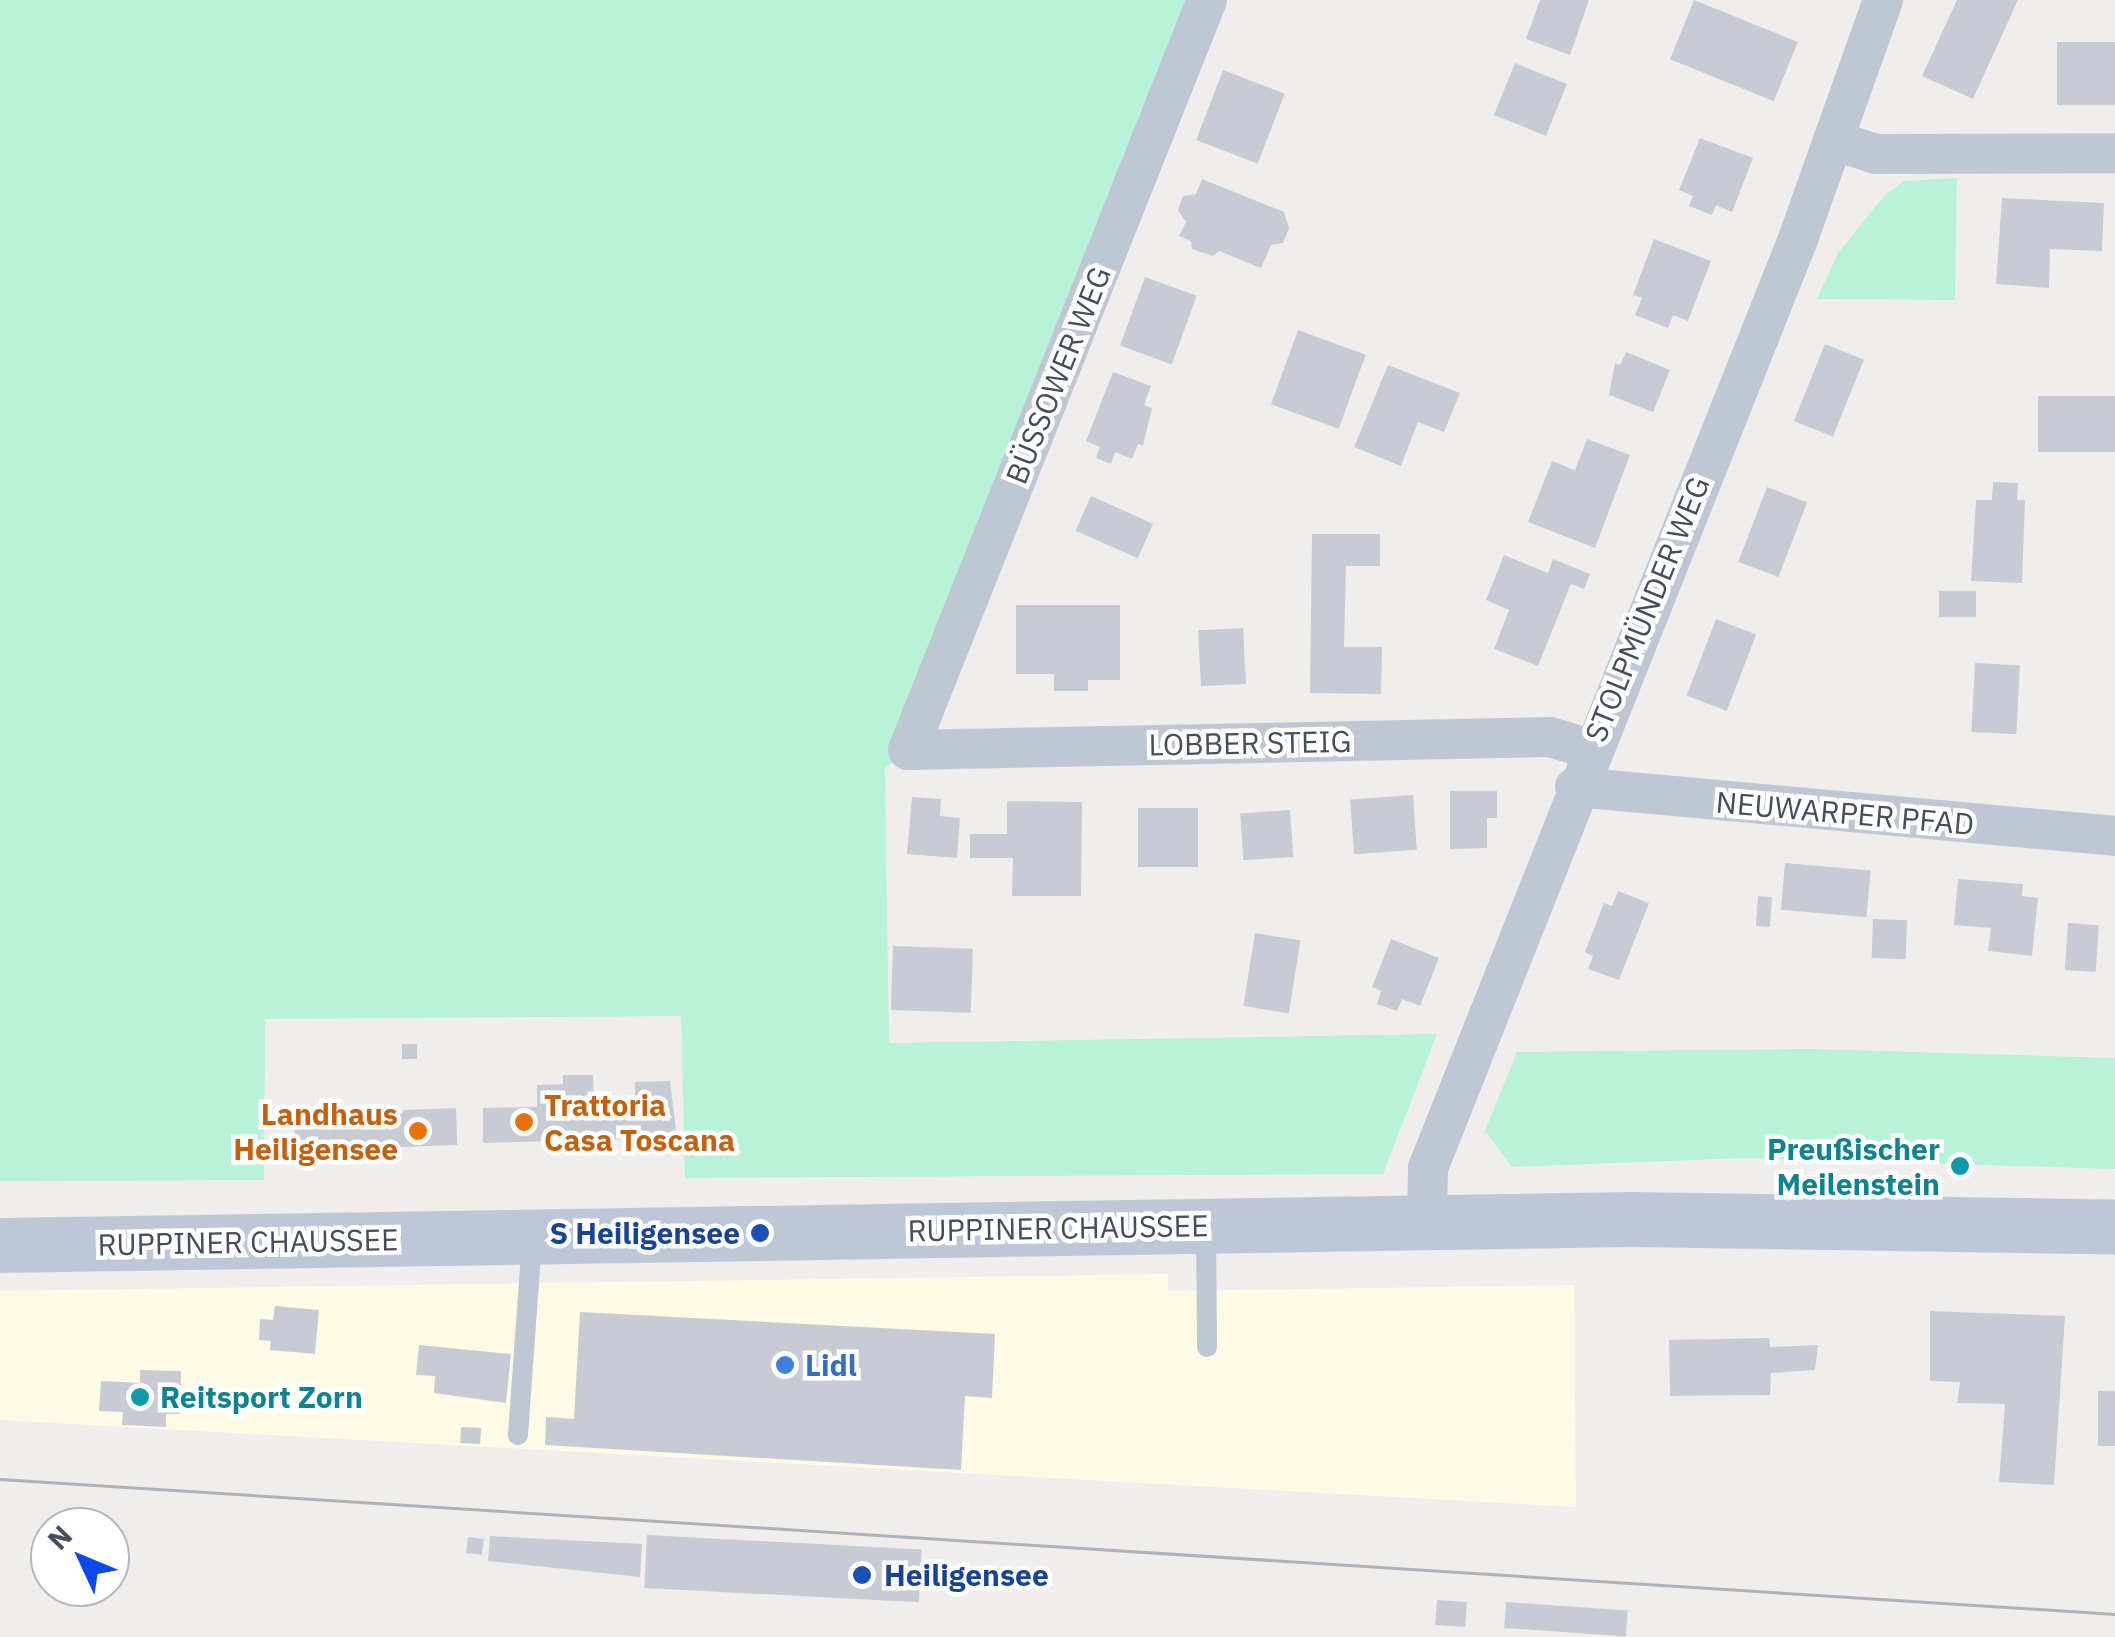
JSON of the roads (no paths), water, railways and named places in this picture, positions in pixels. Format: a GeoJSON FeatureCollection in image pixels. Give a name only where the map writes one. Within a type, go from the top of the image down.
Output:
{"type":"FeatureCollection","features":[{"type":"Feature","properties":{"kind":"main road","name":"RUPPINER CHAUSSEE"},"geometry":{"type":"LineString","coordinates":[[0,1245],[1793,1218],[2115,1227]]}},
{"type":"Feature","properties":{"kind":"street","name":"BÜSSOWER WEG"},"geometry":{"type":"LineString","coordinates":[[908,750],[1207,0]]}},
{"type":"Feature","properties":{"kind":"street","name":"STOLPMÜNDER WEG"},"geometry":{"type":"LineString","coordinates":[[1427,1222],[1428,1168],[1833,140],[1883,0]]}},
{"type":"Feature","properties":{"kind":"street"},"geometry":{"type":"LineString","coordinates":[[1833,140],[1876,154],[2115,153]]}},
{"type":"Feature","properties":{"kind":"street","name":"LOBBER STEIG"},"geometry":{"type":"LineString","coordinates":[[908,750],[1550,737],[1590,749]]}},
{"type":"Feature","properties":{"kind":"street","name":"NEUWARPER PFAD"},"geometry":{"type":"LineString","coordinates":[[1575,788],[2115,836]]}},
{"type":"Feature","properties":{"kind":"lane"},"geometry":{"type":"LineString","coordinates":[[1206,1226],[1207,1346]]}},
{"type":"Feature","properties":{"kind":"lane"},"geometry":{"type":"LineString","coordinates":[[518,1435],[532,1238]]}},
{"type":"Feature","properties":{"kind":"tram line"},"geometry":{"type":"LineString","coordinates":[[0,1479],[2115,1614]]}},
{"type":"Feature","properties":{"kind":"place","name":"Trattoria Casa Toscana"},"geometry":{"type":"Point","coordinates":[524,1122]}},
{"type":"Feature","properties":{"kind":"place","name":"Landhaus Heiligensee"},"geometry":{"type":"Point","coordinates":[418,1131]}},
{"type":"Feature","properties":{"kind":"place","name":"Preußischer Meilenstein"},"geometry":{"type":"Point","coordinates":[1960,1166]}},
{"type":"Feature","properties":{"kind":"place","name":"S Heiligensee"},"geometry":{"type":"Point","coordinates":[760,1233]}},
{"type":"Feature","properties":{"kind":"place","name":"Lidl"},"geometry":{"type":"Point","coordinates":[785,1365]}},
{"type":"Feature","properties":{"kind":"place","name":"Reitsport Zorn"},"geometry":{"type":"Point","coordinates":[140,1397]}},
{"type":"Feature","properties":{"kind":"place","name":"Heiligensee"},"geometry":{"type":"Point","coordinates":[862,1575]}}]}
